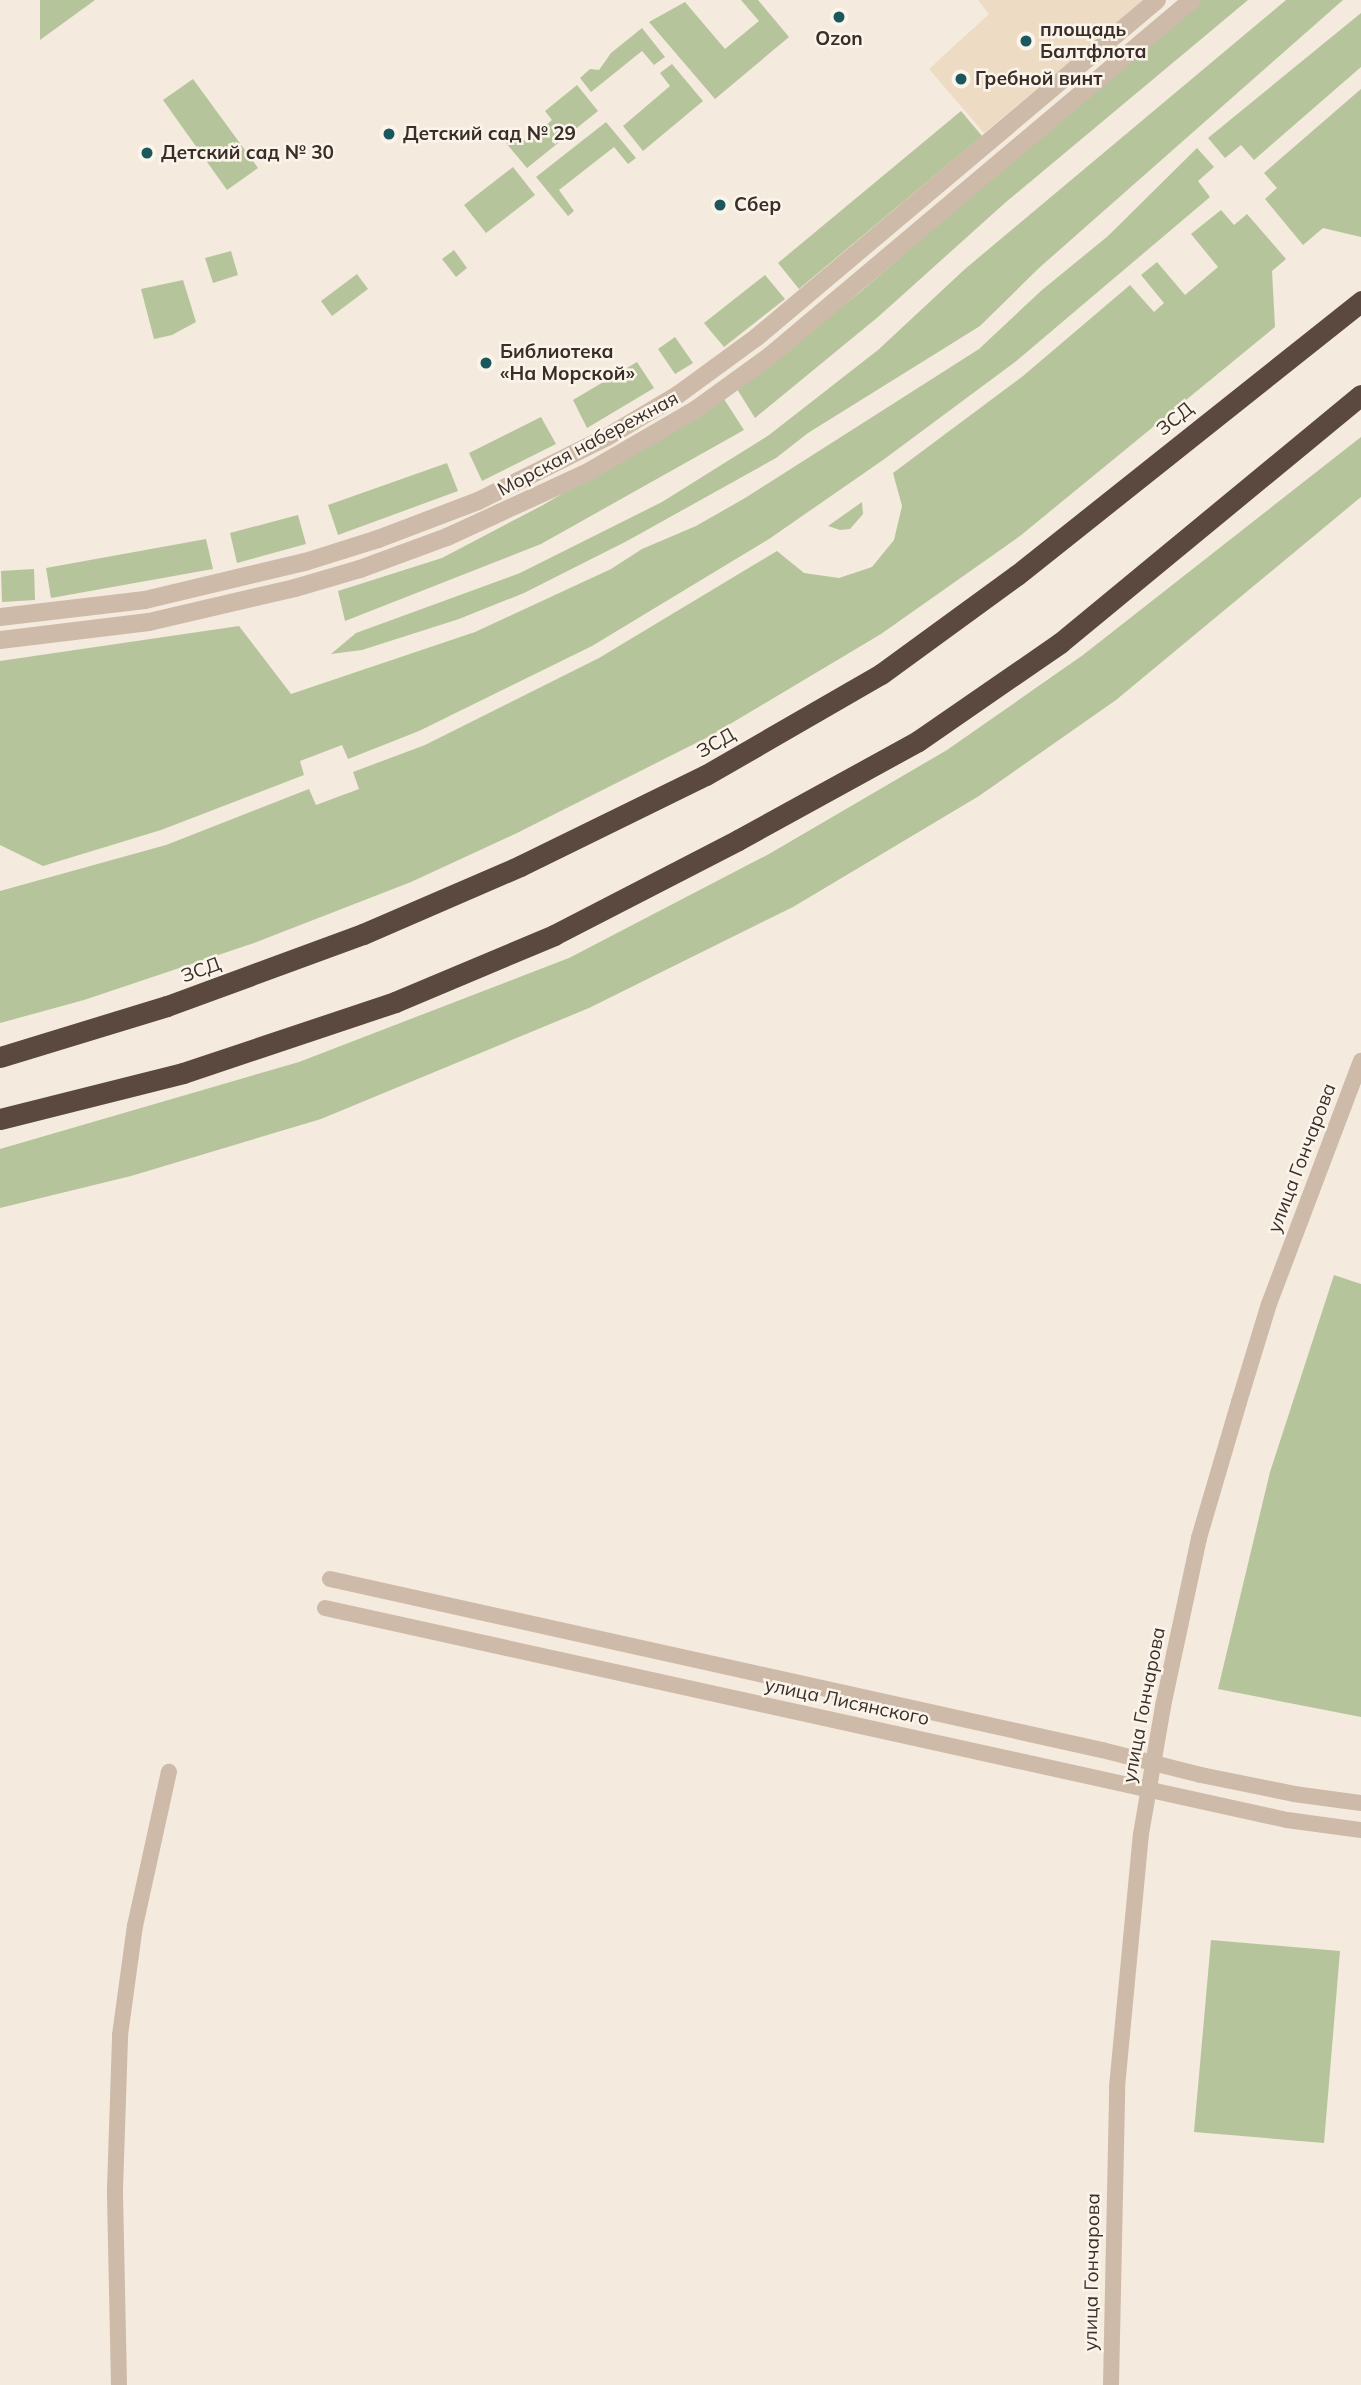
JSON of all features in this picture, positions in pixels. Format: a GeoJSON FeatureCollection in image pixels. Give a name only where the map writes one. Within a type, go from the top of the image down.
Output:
{"type":"FeatureCollection","features":[{"type":"Feature","properties":{"kind":"highway","name":"ЗСД"},"geometry":{"type":"LineString","coordinates":[[0,1057],[167,1006],[363,934],[520,866],[706,775],[881,674],[1017,575],[1361,300]]}},
{"type":"Feature","properties":{"kind":"highway"},"geometry":{"type":"LineString","coordinates":[[0,1119],[183,1073],[395,1002],[554,935],[738,840],[918,741],[1060,643],[1361,395]]}},
{"type":"Feature","properties":{"kind":"street","name":"Морская набережная"},"geometry":{"type":"LineString","coordinates":[[0,617],[145,600],[330,555],[478,501],[607,437],[679,394],[757,337],[1157,0]]}},
{"type":"Feature","properties":{"kind":"street","name":"Морская набережная"},"geometry":{"type":"LineString","coordinates":[[0,640],[149,622],[295,588],[360,569],[447,537],[588,472],[695,410],[771,355],[1192,0]]}},
{"type":"Feature","properties":{"kind":"street","name":"улица Гончарова"},"geometry":{"type":"LineString","coordinates":[[1111,2385],[1117,2087],[1141,1834],[1153,1763],[1199,1538],[1231,1427],[1269,1304],[1361,1061]]}},
{"type":"Feature","properties":{"kind":"street","name":"улица Лисянского"},"geometry":{"type":"LineString","coordinates":[[330,1579],[1294,1794],[1361,1803]]}},
{"type":"Feature","properties":{"kind":"street","name":"улица Лисянского"},"geometry":{"type":"LineString","coordinates":[[325,1608],[1287,1820],[1361,1830]]}},
{"type":"Feature","properties":{"kind":"street"},"geometry":{"type":"LineString","coordinates":[[119,2385],[115,2189],[120,2035],[135,1926],[169,1772]]}},
{"type":"Feature","properties":{"kind":"green space"},"geometry":{"type":"Polygon","coordinates":[[[40,0],[95,0],[40,40],[40,0]]]}},
{"type":"Feature","properties":{"kind":"green space"},"geometry":{"type":"Polygon","coordinates":[[[741,0],[758,0],[789,37],[715,99],[649,22],[685,2],[725,49],[759,21],[741,0]]]}},
{"type":"Feature","properties":{"kind":"green space"},"geometry":{"type":"Polygon","coordinates":[[[1199,0],[1248,0],[1006,202],[878,317],[755,418],[737,389],[859,293],[1199,0]]]}},
{"type":"Feature","properties":{"kind":"green space"},"geometry":{"type":"Polygon","coordinates":[[[1286,0],[1343,0],[1039,268],[980,326],[808,433],[776,458],[627,541],[524,593],[459,619],[362,650],[331,654],[356,633],[520,573],[662,502],[769,435],[878,350],[965,269],[1286,0]]]}},
{"type":"Feature","properties":{"kind":"green space"},"geometry":{"type":"Polygon","coordinates":[[[1361,13],[1361,67],[1254,160],[1241,145],[1225,158],[1208,138],[1361,13]]]}},
{"type":"Feature","properties":{"kind":"green space"},"geometry":{"type":"Polygon","coordinates":[[[642,28],[665,57],[654,65],[642,51],[591,92],[580,78],[590,69],[599,70],[611,53],[642,28]]]}},
{"type":"Feature","properties":{"kind":"green space"},"geometry":{"type":"Polygon","coordinates":[[[672,64],[703,101],[643,151],[623,126],[670,86],[660,73],[672,64]]]}},
{"type":"Feature","properties":{"kind":"green space"},"geometry":{"type":"Polygon","coordinates":[[[193,79],[258,168],[227,190],[163,100],[193,79]]]}},
{"type":"Feature","properties":{"kind":"green space"},"geometry":{"type":"Polygon","coordinates":[[[577,85],[598,111],[527,168],[506,143],[518,133],[526,142],[552,120],[545,111],[577,85]]]}},
{"type":"Feature","properties":{"kind":"green space"},"geometry":{"type":"Polygon","coordinates":[[[1361,89],[1361,237],[1323,228],[1303,245],[1265,199],[1277,188],[1264,173],[1361,89]]]}},
{"type":"Feature","properties":{"kind":"green space"},"geometry":{"type":"Polygon","coordinates":[[[961,111],[982,136],[799,289],[778,263],[961,111]]]}},
{"type":"Feature","properties":{"kind":"green space"},"geometry":{"type":"Polygon","coordinates":[[[606,122],[636,158],[628,164],[614,147],[559,190],[574,211],[568,216],[536,177],[606,122]]]}},
{"type":"Feature","properties":{"kind":"green space"},"geometry":{"type":"Polygon","coordinates":[[[1197,148],[1214,167],[1198,181],[1210,197],[1015,362],[883,460],[769,539],[592,646],[419,731],[348,759],[342,745],[300,761],[304,775],[161,830],[43,866],[0,845],[0,661],[239,626],[291,694],[475,632],[611,569],[642,549],[696,526],[745,498],[979,349],[1042,290],[1108,236],[1197,148]]]}},
{"type":"Feature","properties":{"kind":"green space"},"geometry":{"type":"Polygon","coordinates":[[[513,167],[535,195],[486,233],[464,205],[513,167]]]}},
{"type":"Feature","properties":{"kind":"green space"},"geometry":{"type":"Polygon","coordinates":[[[1221,210],[1234,225],[1247,214],[1286,259],[1272,271],[1275,327],[1020,536],[881,634],[710,736],[517,833],[411,882],[254,943],[84,1000],[0,1023],[0,891],[166,845],[309,789],[316,805],[359,789],[353,772],[425,745],[599,658],[777,551],[804,573],[839,578],[872,567],[894,540],[902,506],[893,473],[1023,376],[1130,285],[1154,312],[1164,303],[1141,275],[1157,262],[1185,295],[1218,267],[1191,234],[1221,210]]]}},
{"type":"Feature","properties":{"kind":"green space"},"geometry":{"type":"Polygon","coordinates":[[[454,250],[467,268],[456,277],[442,259],[454,250]]]}},
{"type":"Feature","properties":{"kind":"green space"},"geometry":{"type":"Polygon","coordinates":[[[231,251],[238,275],[213,283],[205,258],[231,251]]]}},
{"type":"Feature","properties":{"kind":"green space"},"geometry":{"type":"Polygon","coordinates":[[[357,274],[368,289],[332,316],[321,301],[357,274]]]}},
{"type":"Feature","properties":{"kind":"green space"},"geometry":{"type":"Polygon","coordinates":[[[765,275],[785,299],[724,347],[704,323],[765,275]]]}},
{"type":"Feature","properties":{"kind":"green space"},"geometry":{"type":"Polygon","coordinates":[[[183,280],[196,322],[172,335],[154,339],[141,289],[183,280]]]}},
{"type":"Feature","properties":{"kind":"green space"},"geometry":{"type":"Polygon","coordinates":[[[675,337],[693,363],[675,374],[658,349],[675,337]]]}},
{"type":"Feature","properties":{"kind":"green space"},"geometry":{"type":"Polygon","coordinates":[[[637,362],[654,388],[587,428],[573,400],[637,362]]]}},
{"type":"Feature","properties":{"kind":"green space"},"geometry":{"type":"Polygon","coordinates":[[[724,399],[744,430],[541,544],[345,621],[338,591],[442,558],[543,505],[724,399]]]}},
{"type":"Feature","properties":{"kind":"green space"},"geometry":{"type":"Polygon","coordinates":[[[541,417],[556,444],[482,481],[469,453],[541,417]]]}},
{"type":"Feature","properties":{"kind":"green space"},"geometry":{"type":"Polygon","coordinates":[[[1361,437],[1361,497],[1116,700],[979,796],[793,907],[589,1008],[321,1119],[131,1176],[0,1208],[0,1149],[299,1062],[569,958],[769,854],[947,750],[1083,655],[1361,437]]]}},
{"type":"Feature","properties":{"kind":"green space"},"geometry":{"type":"Polygon","coordinates":[[[447,463],[458,491],[338,535],[328,505],[447,463]]]}},
{"type":"Feature","properties":{"kind":"green space"},"geometry":{"type":"Polygon","coordinates":[[[862,502],[863,514],[850,529],[840,530],[828,526],[862,502]]]}},
{"type":"Feature","properties":{"kind":"green space"},"geometry":{"type":"Polygon","coordinates":[[[298,515],[306,544],[237,563],[230,533],[298,515]]]}},
{"type":"Feature","properties":{"kind":"green space"},"geometry":{"type":"Polygon","coordinates":[[[206,539],[213,569],[51,598],[46,568],[206,539]]]}},
{"type":"Feature","properties":{"kind":"green space"},"geometry":{"type":"Polygon","coordinates":[[[34,569],[35,600],[2,602],[1,571],[34,569]]]}},
{"type":"Feature","properties":{"kind":"green space"},"geometry":{"type":"Polygon","coordinates":[[[1334,1275],[1361,1284],[1361,1717],[1218,1689],[1270,1472],[1334,1275]]]}},
{"type":"Feature","properties":{"kind":"green space"},"geometry":{"type":"Polygon","coordinates":[[[1211,1940],[1340,1951],[1324,2143],[1194,2132],[1211,1940]]]}},
{"type":"Feature","properties":{"kind":"shaded area","name":"площадь Балтфлота"},"geometry":{"type":"Polygon","coordinates":[[[978,0],[1144,0],[984,133],[929,69],[989,14],[978,0]]]}},
{"type":"Feature","properties":{"kind":"place","name":"Ozon"},"geometry":{"type":"Point","coordinates":[839,17]}},
{"type":"Feature","properties":{"kind":"place","name":"площадь Балтфлота"},"geometry":{"type":"Point","coordinates":[1026,41]}},
{"type":"Feature","properties":{"kind":"place","name":"Гребной винт"},"geometry":{"type":"Point","coordinates":[961,79]}},
{"type":"Feature","properties":{"kind":"place","name":"Детский сад № 29"},"geometry":{"type":"Point","coordinates":[389,134]}},
{"type":"Feature","properties":{"kind":"place","name":"Детский сад № 30"},"geometry":{"type":"Point","coordinates":[147,153]}},
{"type":"Feature","properties":{"kind":"place","name":"Сбер"},"geometry":{"type":"Point","coordinates":[720,205]}},
{"type":"Feature","properties":{"kind":"place","name":"Библиотека «На Морской»"},"geometry":{"type":"Point","coordinates":[486,363]}}]}
